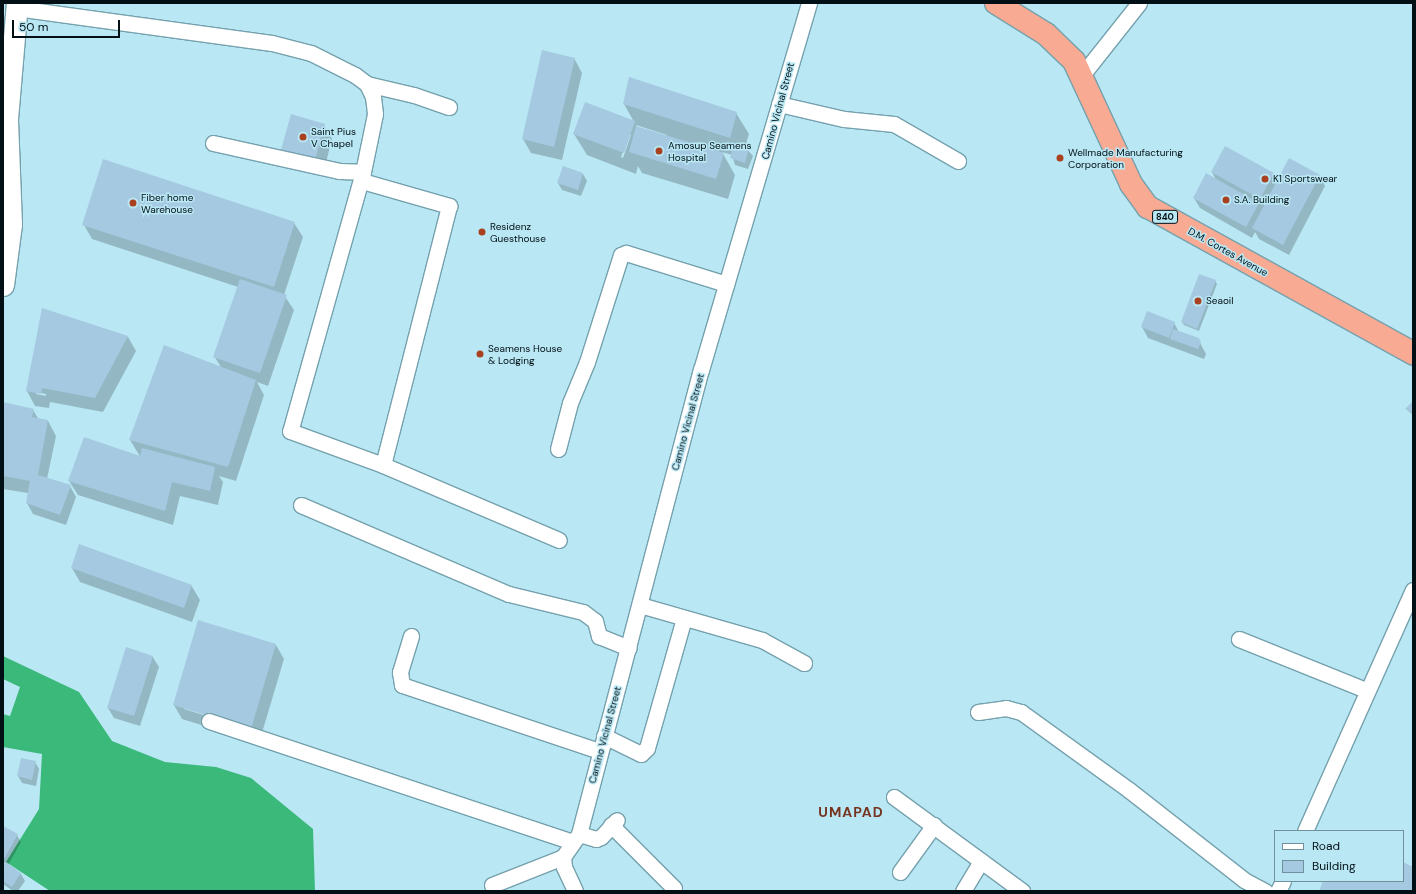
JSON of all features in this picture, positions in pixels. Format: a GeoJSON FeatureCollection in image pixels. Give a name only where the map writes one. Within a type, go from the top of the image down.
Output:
{"type":"FeatureCollection","features":[{"type":"Feature","properties":{"kind":"highway","name":"D.M. Cortes Avenue"},"geometry":{"type":"LineString","coordinates":[[996,3],[1046,34],[1069,56],[1082,75],[1131,184],[1148,207],[1413,352]]}},
{"type":"Feature","properties":{"kind":"street","name":"Camino Vicinal Street"},"geometry":{"type":"LineString","coordinates":[[563,857],[576,838],[599,751],[629,648],[726,284],[769,144],[779,104],[809,3]]}},
{"type":"Feature","properties":{"kind":"street"},"geometry":{"type":"LineString","coordinates":[[1082,75],[1140,3]]}},
{"type":"Feature","properties":{"kind":"street"},"geometry":{"type":"LineString","coordinates":[[3,285],[7,224],[7,120],[17,6],[272,43],[311,53],[355,75],[367,84],[414,95],[449,107]]}},
{"type":"Feature","properties":{"kind":"street"},"geometry":{"type":"LineString","coordinates":[[367,84],[373,97],[375,114],[362,176],[290,431],[383,465],[559,540]]}},
{"type":"Feature","properties":{"kind":"street"},"geometry":{"type":"LineString","coordinates":[[779,104],[844,119],[894,124],[958,161]]}},
{"type":"Feature","properties":{"kind":"street"},"geometry":{"type":"LineString","coordinates":[[213,143],[362,176],[449,206],[383,465]]}},
{"type":"Feature","properties":{"kind":"street"},"geometry":{"type":"LineString","coordinates":[[558,449],[570,403],[587,362],[621,254],[626,253],[726,284]]}},
{"type":"Feature","properties":{"kind":"street"},"geometry":{"type":"LineString","coordinates":[[301,505],[509,594],[583,612],[595,621],[599,636],[629,648]]}},
{"type":"Feature","properties":{"kind":"street"},"geometry":{"type":"LineString","coordinates":[[1304,830],[1366,690],[1413,590]]}},
{"type":"Feature","properties":{"kind":"street"},"geometry":{"type":"LineString","coordinates":[[640,605],[762,640],[804,662]]}},
{"type":"Feature","properties":{"kind":"street"},"geometry":{"type":"LineString","coordinates":[[604,736],[641,754],[647,748],[684,618]]}},
{"type":"Feature","properties":{"kind":"street"},"geometry":{"type":"LineString","coordinates":[[411,636],[400,672],[402,685],[599,751]]}},
{"type":"Feature","properties":{"kind":"street"},"geometry":{"type":"LineString","coordinates":[[1239,639],[1366,690]]}},
{"type":"Feature","properties":{"kind":"street"},"geometry":{"type":"LineString","coordinates":[[978,712],[1006,708],[1021,712],[1129,790],[1244,880],[1265,891]]}},
{"type":"Feature","properties":{"kind":"street"},"geometry":{"type":"LineString","coordinates":[[209,721],[576,838],[596,839],[601,837],[614,822],[674,888]]}},
{"type":"Feature","properties":{"kind":"street"},"geometry":{"type":"LineString","coordinates":[[894,797],[1022,891]]}},
{"type":"Feature","properties":{"kind":"street"},"geometry":{"type":"LineString","coordinates":[[900,872],[934,825]]}},
{"type":"Feature","properties":{"kind":"street"},"geometry":{"type":"LineString","coordinates":[[492,885],[563,857],[564,867],[575,891]]}},
{"type":"Feature","properties":{"kind":"street"},"geometry":{"type":"LineString","coordinates":[[963,891],[981,861]]}},
{"type":"Feature","properties":{"kind":"street"},"geometry":{"type":"LineString","coordinates":[[1278,891],[1282,882]]}},
{"type":"Feature","properties":{"kind":"green space"},"geometry":{"type":"Polygon","coordinates":[[[3,656],[79,692],[112,741],[165,762],[216,767],[251,778],[313,829],[315,891],[50,891],[6,862],[39,809],[42,754],[3,747],[3,714],[10,716],[20,687],[3,679],[3,656]]]}},
{"type":"Feature","properties":{"kind":"building"},"geometry":{"type":"Polygon","coordinates":[[[542,50],[575,58],[554,147],[522,139],[542,50]]]}},
{"type":"Feature","properties":{"kind":"building"},"geometry":{"type":"Polygon","coordinates":[[[629,77],[737,112],[730,138],[623,104],[629,77]]]}},
{"type":"Feature","properties":{"kind":"building"},"geometry":{"type":"Polygon","coordinates":[[[585,102],[635,121],[624,153],[573,134],[585,102]]]}},
{"type":"Feature","properties":{"kind":"building","name":"Saint Pius V Chapel"},"geometry":{"type":"Polygon","coordinates":[[[291,114],[325,124],[315,160],[281,150],[291,114]]]}},
{"type":"Feature","properties":{"kind":"building"},"geometry":{"type":"Polygon","coordinates":[[[636,126],[724,153],[716,179],[629,152],[636,126]]]}},
{"type":"Feature","properties":{"kind":"building"},"geometry":{"type":"Polygon","coordinates":[[[734,143],[749,148],[745,163],[730,158],[734,143]]]}},
{"type":"Feature","properties":{"kind":"building"},"geometry":{"type":"Polygon","coordinates":[[[1225,146],[1274,173],[1260,199],[1211,172],[1225,146]]]}},
{"type":"Feature","properties":{"kind":"building"},"geometry":{"type":"Polygon","coordinates":[[[1289,158],[1320,175],[1283,245],[1252,228],[1289,158]]]}},
{"type":"Feature","properties":{"kind":"building"},"geometry":{"type":"Polygon","coordinates":[[[103,159],[295,222],[274,287],[82,225],[103,159]]]}},
{"type":"Feature","properties":{"kind":"building"},"geometry":{"type":"Polygon","coordinates":[[[563,166],[583,173],[578,190],[557,183],[563,166]]]}},
{"type":"Feature","properties":{"kind":"building","name":"S.A. Building"},"geometry":{"type":"Polygon","coordinates":[[[1206,173],[1259,203],[1246,227],[1193,198],[1206,173]]]}},
{"type":"Feature","properties":{"kind":"building","name":"Seaoil"},"geometry":{"type":"Polygon","coordinates":[[[1199,274],[1216,280],[1197,329],[1181,322],[1199,274]]]}},
{"type":"Feature","properties":{"kind":"building"},"geometry":{"type":"Polygon","coordinates":[[[240,279],[287,295],[260,373],[213,357],[240,279]]]}},
{"type":"Feature","properties":{"kind":"building"},"geometry":{"type":"Polygon","coordinates":[[[42,308],[128,336],[95,398],[42,388],[41,394],[26,391],[42,308]]]}},
{"type":"Feature","properties":{"kind":"building"},"geometry":{"type":"Polygon","coordinates":[[[1147,311],[1175,322],[1169,338],[1141,327],[1147,311]]]}},
{"type":"Feature","properties":{"kind":"building"},"geometry":{"type":"Polygon","coordinates":[[[1173,329],[1199,338],[1201,342],[1198,349],[1170,339],[1173,329]]]}},
{"type":"Feature","properties":{"kind":"building"},"geometry":{"type":"Polygon","coordinates":[[[164,345],[256,380],[228,467],[129,440],[164,345]]]}},
{"type":"Feature","properties":{"kind":"building"},"geometry":{"type":"Polygon","coordinates":[[[1413,401],[1413,413],[1405,409],[1413,401]]]}},
{"type":"Feature","properties":{"kind":"building"},"geometry":{"type":"Polygon","coordinates":[[[3,402],[34,409],[32,417],[48,420],[38,475],[71,485],[60,515],[26,503],[30,481],[3,476],[3,402]]]}},
{"type":"Feature","properties":{"kind":"building"},"geometry":{"type":"Polygon","coordinates":[[[84,437],[140,456],[142,448],[215,467],[210,491],[172,482],[165,511],[68,481],[84,437]]]}},
{"type":"Feature","properties":{"kind":"building"},"geometry":{"type":"Polygon","coordinates":[[[79,544],[192,585],[184,608],[71,568],[79,544]]]}},
{"type":"Feature","properties":{"kind":"building"},"geometry":{"type":"Polygon","coordinates":[[[198,620],[276,644],[251,729],[173,705],[198,620]]]}},
{"type":"Feature","properties":{"kind":"building"},"geometry":{"type":"Polygon","coordinates":[[[126,647],[153,656],[134,716],[107,708],[126,647]]]}},
{"type":"Feature","properties":{"kind":"building"},"geometry":{"type":"Polygon","coordinates":[[[21,758],[36,761],[32,780],[17,776],[21,758]]]}},
{"type":"Feature","properties":{"kind":"building"},"geometry":{"type":"Polygon","coordinates":[[[3,826],[18,834],[4,859],[3,858],[3,826]]]}},
{"type":"Feature","properties":{"kind":"building"},"geometry":{"type":"Polygon","coordinates":[[[6,862],[21,873],[12,887],[3,881],[3,866],[6,862]]]}},
{"type":"Feature","properties":{"kind":"building"},"geometry":{"type":"Polygon","coordinates":[[[1404,862],[1413,867],[1413,891],[1319,891],[1323,882],[1404,882],[1404,862]]]}},
{"type":"Feature","properties":{"kind":"place","name":"Saint Pius V Chapel"},"geometry":{"type":"Point","coordinates":[303,137]}},
{"type":"Feature","properties":{"kind":"place","name":"Amosup Seamens Hospital"},"geometry":{"type":"Point","coordinates":[659,151]}},
{"type":"Feature","properties":{"kind":"place","name":"Wellmade Manufacturing Corporation"},"geometry":{"type":"Point","coordinates":[1060,158]}},
{"type":"Feature","properties":{"kind":"place","name":"K1 Sportswear"},"geometry":{"type":"Point","coordinates":[1265,179]}},
{"type":"Feature","properties":{"kind":"place","name":"S.A. Building"},"geometry":{"type":"Point","coordinates":[1226,200]}},
{"type":"Feature","properties":{"kind":"place","name":"Fiber home Warehouse"},"geometry":{"type":"Point","coordinates":[133,203]}},
{"type":"Feature","properties":{"kind":"place","name":"Residenz Guesthouse"},"geometry":{"type":"Point","coordinates":[482,232]}},
{"type":"Feature","properties":{"kind":"place","name":"Seaoil"},"geometry":{"type":"Point","coordinates":[1198,301]}},
{"type":"Feature","properties":{"kind":"place","name":"Seamens House & Lodging"},"geometry":{"type":"Point","coordinates":[480,354]}},
{"type":"Feature","properties":{"kind":"district","name":"UMAPAD"},"geometry":{"type":"Point","coordinates":[851,812]}}]}
